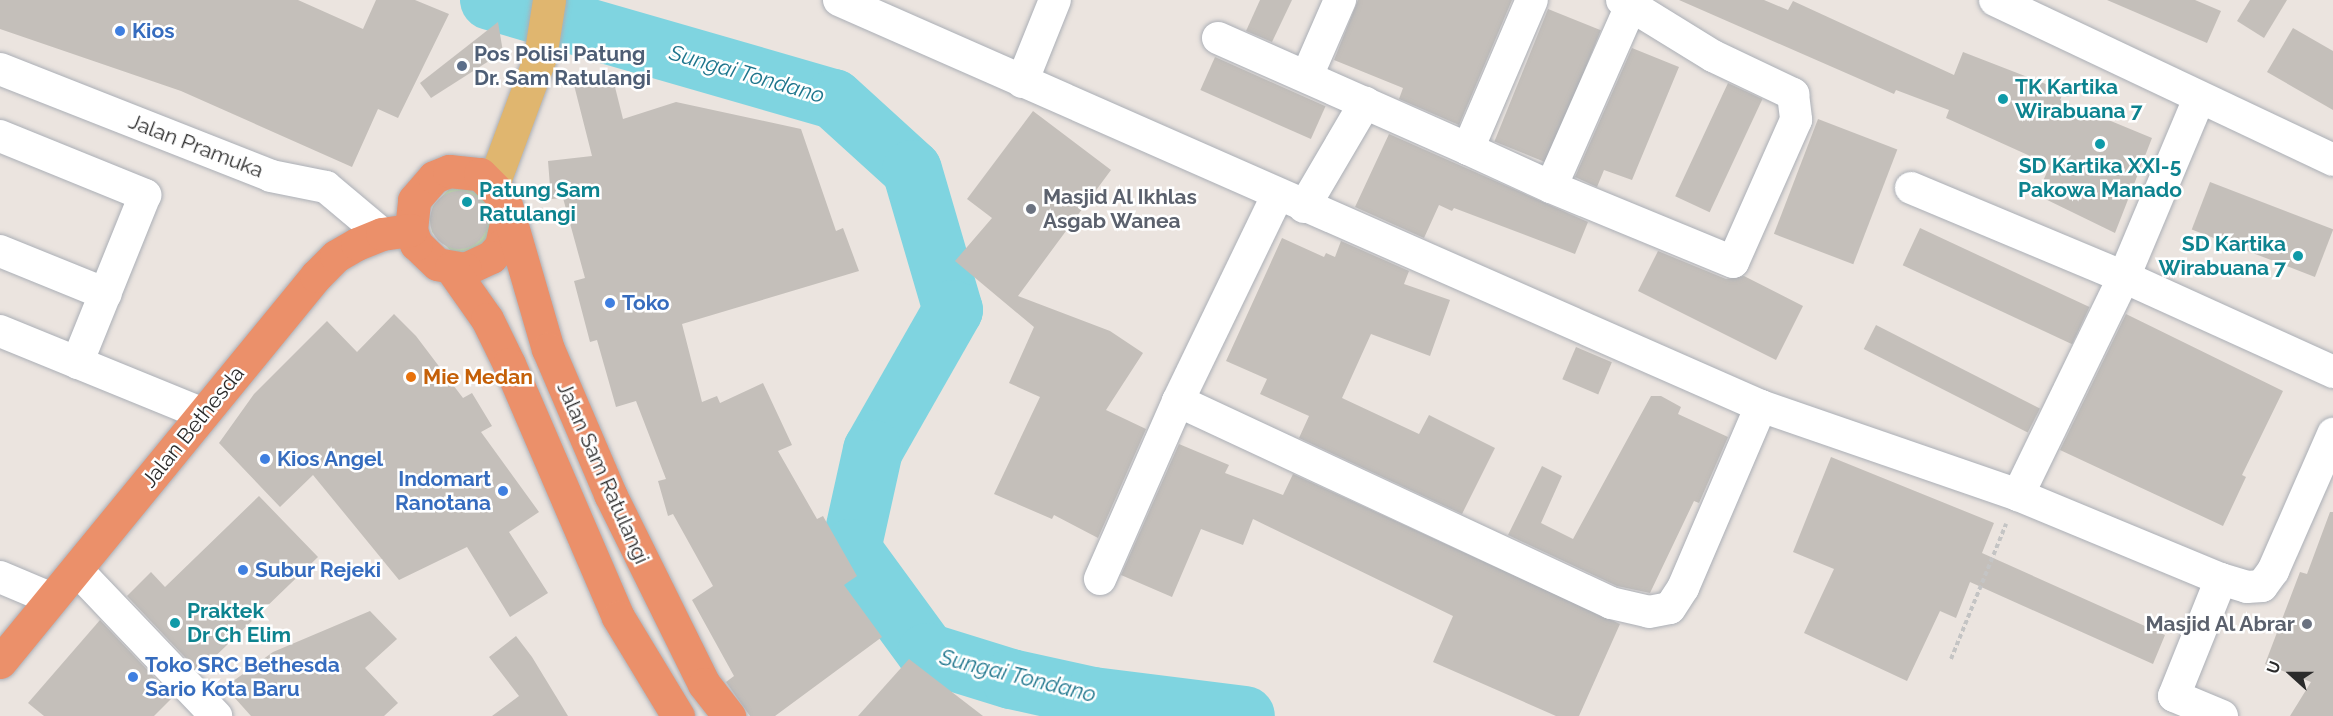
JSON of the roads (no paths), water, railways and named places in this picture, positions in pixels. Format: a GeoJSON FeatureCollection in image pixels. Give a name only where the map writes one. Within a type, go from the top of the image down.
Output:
{"type":"FeatureCollection","features":[{"type":"Feature","properties":{"kind":"highway"},"geometry":{"type":"LineString","coordinates":[[451,268],[465,268],[491,257],[507,232],[508,215],[504,198],[494,184],[480,174],[464,171],[434,177],[414,200],[396,232],[426,255],[451,268],[487,319],[509,364],[618,617],[678,716]]}},
{"type":"Feature","properties":{"kind":"highway","name":"Jalan Sam Ratulangi"},"geometry":{"type":"LineString","coordinates":[[508,215],[548,349],[610,494],[704,684],[729,716]]}},
{"type":"Feature","properties":{"kind":"highway","name":"Jalan Bethesda"},"geometry":{"type":"LineString","coordinates":[[0,662],[10,633],[52,599],[316,276],[336,256],[396,232]]}},
{"type":"Feature","properties":{"kind":"main road"},"geometry":{"type":"LineString","coordinates":[[494,184],[540,57],[549,0]]}},
{"type":"Feature","properties":{"kind":"street"},"geometry":{"type":"LineString","coordinates":[[839,0],[1291,202],[1761,406],[2018,495],[2221,579],[2247,587],[2262,586],[2273,572],[2333,434]]}},
{"type":"Feature","properties":{"kind":"street"},"geometry":{"type":"LineString","coordinates":[[1022,82],[1055,0]]}},
{"type":"Feature","properties":{"kind":"street"},"geometry":{"type":"LineString","coordinates":[[1307,76],[1340,0]]}},
{"type":"Feature","properties":{"kind":"street"},"geometry":{"type":"LineString","coordinates":[[1468,149],[1532,0]]}},
{"type":"Feature","properties":{"kind":"street"},"geometry":{"type":"LineString","coordinates":[[1995,0],[2199,99],[2333,160]]}},
{"type":"Feature","properties":{"kind":"street"},"geometry":{"type":"LineString","coordinates":[[1218,38],[1551,186],[1733,262],[1796,120],[1793,94],[1713,56],[1626,3],[1551,186]]}},
{"type":"Feature","properties":{"kind":"street","name":"Jalan Pramuka"},"geometry":{"type":"LineString","coordinates":[[0,69],[271,176],[326,187],[396,232]]}},
{"type":"Feature","properties":{"kind":"street"},"geometry":{"type":"LineString","coordinates":[[2018,495],[2124,277],[2199,99]]}},
{"type":"Feature","properties":{"kind":"street"},"geometry":{"type":"LineString","coordinates":[[1100,579],[1178,402],[1291,202],[1365,103]]}},
{"type":"Feature","properties":{"kind":"street"},"geometry":{"type":"LineString","coordinates":[[0,136],[146,195],[77,363]]}},
{"type":"Feature","properties":{"kind":"street"},"geometry":{"type":"LineString","coordinates":[[1911,188],[2124,277],[2333,372]]}},
{"type":"Feature","properties":{"kind":"street"},"geometry":{"type":"LineString","coordinates":[[0,251],[106,294]]}},
{"type":"Feature","properties":{"kind":"street"},"geometry":{"type":"LineString","coordinates":[[0,331],[203,414]]}},
{"type":"Feature","properties":{"kind":"street"},"geometry":{"type":"LineString","coordinates":[[1178,402],[1611,603],[1649,612],[1670,608],[1683,588],[1761,406]]}},
{"type":"Feature","properties":{"kind":"street"},"geometry":{"type":"LineString","coordinates":[[76,570],[216,716]]}},
{"type":"Feature","properties":{"kind":"street"},"geometry":{"type":"LineString","coordinates":[[0,578],[52,599]]}},
{"type":"Feature","properties":{"kind":"street"},"geometry":{"type":"LineString","coordinates":[[2221,579],[2174,696],[2222,716]]}},
{"type":"Feature","properties":{"kind":"waterway","name":"Sungai Tondano"},"geometry":{"type":"LineString","coordinates":[[490,0],[834,99],[912,170],[953,310],[873,450],[851,549],[927,653],[1011,679],[1093,697],[1245,716]]}},
{"type":"Feature","properties":{"kind":"place","name":"Kios"},"geometry":{"type":"Point","coordinates":[120,31]}},
{"type":"Feature","properties":{"kind":"place","name":"Pos Polisi Patung Dr. Sam Ratulangi"},"geometry":{"type":"Point","coordinates":[462,66]}},
{"type":"Feature","properties":{"kind":"place","name":"TK Kartika Wirabuana 7"},"geometry":{"type":"Point","coordinates":[2003,99]}},
{"type":"Feature","properties":{"kind":"place","name":"SD Kartika XXI-5 Pakowa Manado"},"geometry":{"type":"Point","coordinates":[2100,144]}},
{"type":"Feature","properties":{"kind":"place","name":"Patung Sam Ratulangi"},"geometry":{"type":"Point","coordinates":[467,202]}},
{"type":"Feature","properties":{"kind":"place","name":"Masjid Al Ikhlas Asgab Wanea"},"geometry":{"type":"Point","coordinates":[1031,209]}},
{"type":"Feature","properties":{"kind":"place","name":"SD Kartika Wirabuana 7"},"geometry":{"type":"Point","coordinates":[2298,256]}},
{"type":"Feature","properties":{"kind":"place","name":"Toko"},"geometry":{"type":"Point","coordinates":[610,303]}},
{"type":"Feature","properties":{"kind":"place","name":"Mie Medan"},"geometry":{"type":"Point","coordinates":[411,377]}},
{"type":"Feature","properties":{"kind":"place","name":"Kios Angel"},"geometry":{"type":"Point","coordinates":[265,459]}},
{"type":"Feature","properties":{"kind":"place","name":"Indomart Ranotana"},"geometry":{"type":"Point","coordinates":[503,491]}},
{"type":"Feature","properties":{"kind":"place","name":"Subur Rejeki"},"geometry":{"type":"Point","coordinates":[243,570]}},
{"type":"Feature","properties":{"kind":"place","name":"Praktek Dr Ch Elim"},"geometry":{"type":"Point","coordinates":[175,623]}},
{"type":"Feature","properties":{"kind":"place","name":"Masjid Al Abrar"},"geometry":{"type":"Point","coordinates":[2307,624]}},
{"type":"Feature","properties":{"kind":"place","name":"Toko SRC Bethesda Sario Kota Baru"},"geometry":{"type":"Point","coordinates":[133,677]}}]}
